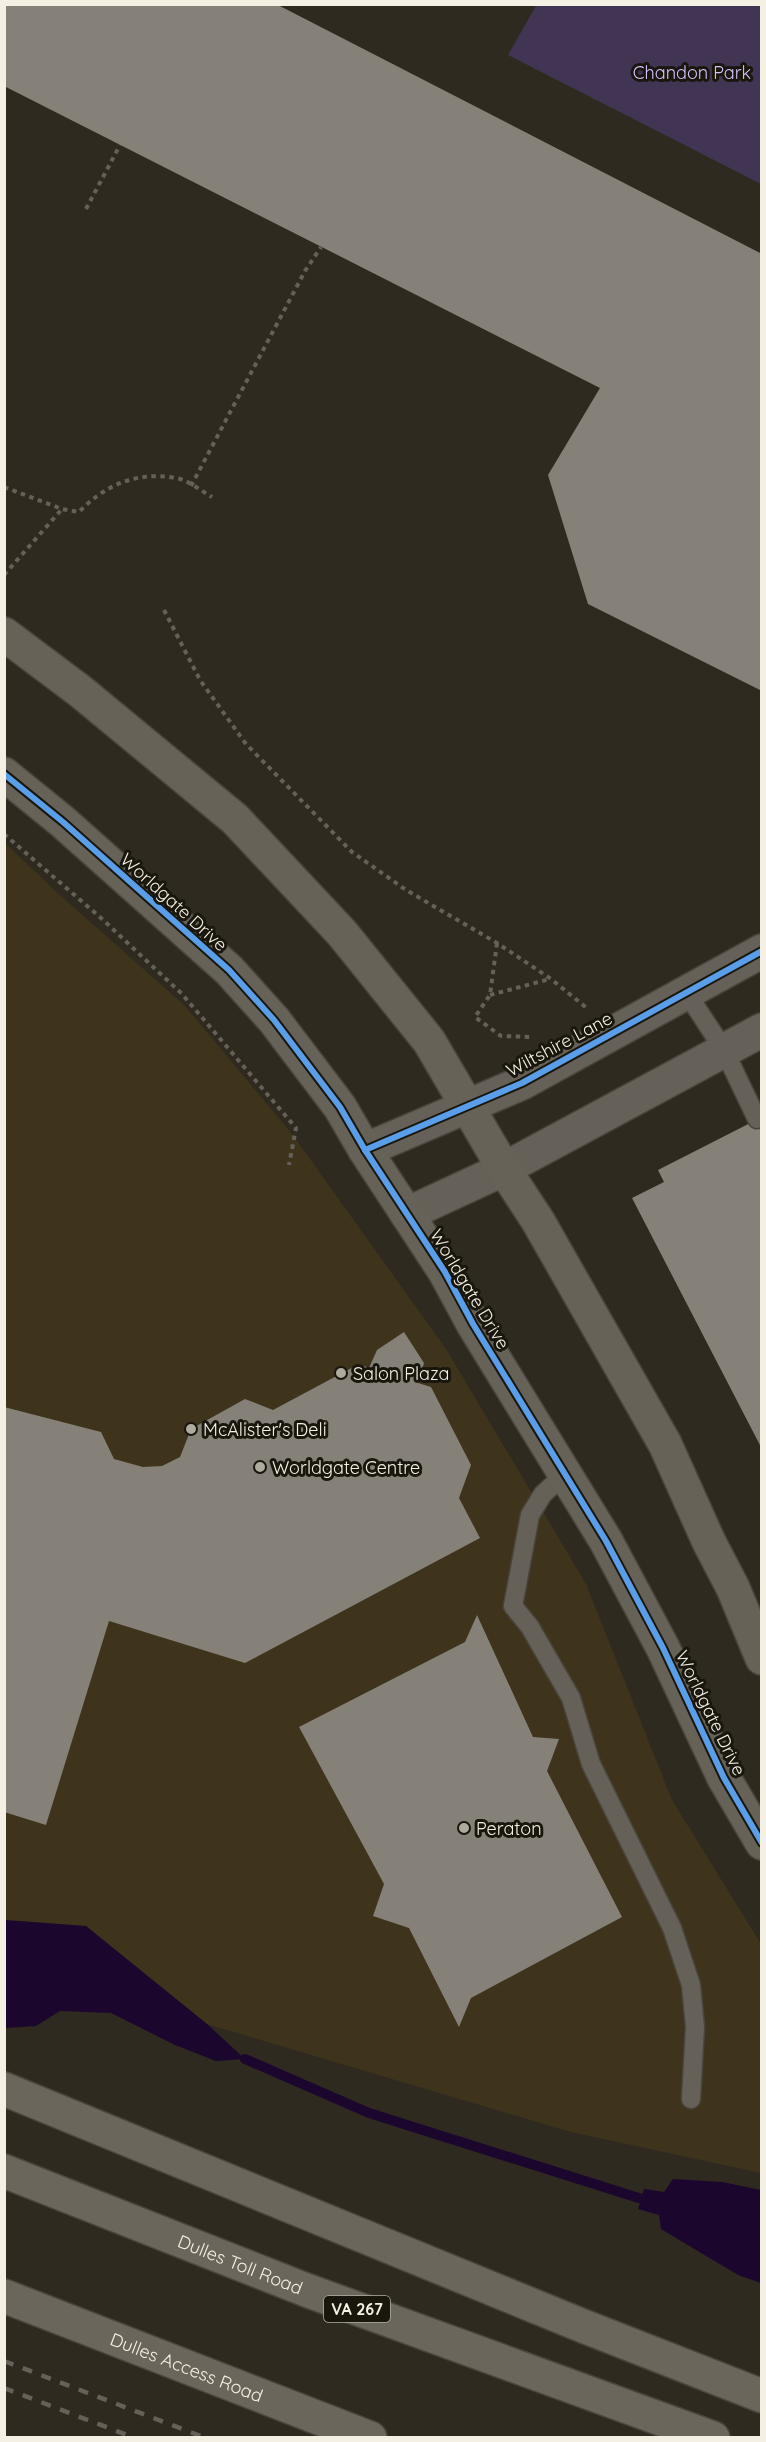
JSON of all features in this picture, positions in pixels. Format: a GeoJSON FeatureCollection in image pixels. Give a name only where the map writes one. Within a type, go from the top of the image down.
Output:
{"type":"FeatureCollection","features":[{"type":"Feature","properties":{"kind":"highway"},"geometry":{"type":"LineString","coordinates":[[4,2089],[645,2351],[762,2396]]}},
{"type":"Feature","properties":{"kind":"highway","name":"Dulles Toll Road"},"geometry":{"type":"LineString","coordinates":[[4,2171],[306,2290],[713,2438]]}},
{"type":"Feature","properties":{"kind":"highway","name":"Dulles Access Road"},"geometry":{"type":"LineString","coordinates":[[4,2296],[370,2438]]}},
{"type":"Feature","properties":{"kind":"street"},"geometry":{"type":"LineString","coordinates":[[4,634],[80,691],[235,819],[342,933],[429,1041],[504,1169],[538,1221],[665,1444],[709,1542],[733,1588],[762,1658]]}},
{"type":"Feature","properties":{"kind":"street","name":"Worldgate Drive"},"geometry":{"type":"LineString","coordinates":[[4,774],[63,822],[229,970],[274,1020],[340,1107],[364,1150],[445,1272],[473,1324],[606,1541],[663,1648],[724,1778],[762,1843]]}},
{"type":"Feature","properties":{"kind":"street","name":"Wiltshire Lane"},"geometry":{"type":"LineString","coordinates":[[364,1150],[522,1083],[762,951]]}},
{"type":"Feature","properties":{"kind":"street"},"geometry":{"type":"LineString","coordinates":[[407,1214],[504,1169],[762,1030]]}},
{"type":"Feature","properties":{"kind":"lane"},"geometry":{"type":"LineString","coordinates":[[686,992],[724,1050],[758,1119]]}},
{"type":"Feature","properties":{"kind":"lane"},"geometry":{"type":"LineString","coordinates":[[565,1474],[543,1494],[530,1515],[513,1606],[530,1627],[572,1698],[591,1764],[672,1928],[691,1985],[695,2027],[691,2099]]}},
{"type":"Feature","properties":{"kind":"path"},"geometry":{"type":"LineString","coordinates":[[86,209],[120,145]]}},
{"type":"Feature","properties":{"kind":"path"},"geometry":{"type":"LineString","coordinates":[[191,486],[305,271],[321,247]]}},
{"type":"Feature","properties":{"kind":"path"},"geometry":{"type":"LineString","coordinates":[[4,487],[62,509],[79,512],[94,496],[112,485],[142,478],[177,478],[212,497]]}},
{"type":"Feature","properties":{"kind":"path"},"geometry":{"type":"LineString","coordinates":[[4,575],[62,509]]}},
{"type":"Feature","properties":{"kind":"path"},"geometry":{"type":"LineString","coordinates":[[164,610],[200,680],[246,744],[352,852],[406,890],[497,943],[551,979],[591,1011]]}},
{"type":"Feature","properties":{"kind":"path"},"geometry":{"type":"LineString","coordinates":[[4,834],[101,918],[182,994],[267,1091],[296,1128],[289,1165]]}},
{"type":"Feature","properties":{"kind":"path"},"geometry":{"type":"LineString","coordinates":[[475,1017],[490,995],[497,943]]}},
{"type":"Feature","properties":{"kind":"path"},"geometry":{"type":"LineString","coordinates":[[490,995],[551,979]]}},
{"type":"Feature","properties":{"kind":"shaded area","name":"Worldgate Centre"},"geometry":{"type":"Polygon","coordinates":[[[4,842],[185,1006],[292,1134],[446,1349],[586,1584],[672,1800],[761,1944],[761,2173],[571,2132],[207,2024],[86,1926],[5,1920],[4,842]]]}},
{"type":"Feature","properties":{"kind":"shaded area"},"geometry":{"type":"Polygon","coordinates":[[[5,1920],[86,1926],[207,2024],[245,2059],[216,2061],[175,2045],[111,2013],[60,2011],[36,2026],[5,2028],[5,1920]]]}},
{"type":"Feature","properties":{"kind":"shaded area"},"geometry":{"type":"Polygon","coordinates":[[[673,2179],[722,2182],[761,2190],[761,2283],[738,2275],[661,2229],[659,2215],[638,2209],[644,2189],[664,2192],[673,2179]]]}},
{"type":"Feature","properties":{"kind":"green space","name":"Chandon Park"},"geometry":{"type":"Polygon","coordinates":[[[537,4],[761,5],[761,184],[508,55],[537,4]]]}},
{"type":"Feature","properties":{"kind":"building"},"geometry":{"type":"Polygon","coordinates":[[[4,4],[276,4],[762,254],[762,691],[588,604],[548,475],[600,388],[4,86],[4,4]]]}},
{"type":"Feature","properties":{"kind":"building"},"geometry":{"type":"Polygon","coordinates":[[[762,1117],[762,1449],[632,1198],[664,1182],[658,1170],[762,1117]]]}},
{"type":"Feature","properties":{"kind":"building"},"geometry":{"type":"Polygon","coordinates":[[[404,1332],[424,1363],[418,1383],[431,1387],[471,1465],[459,1498],[480,1538],[245,1663],[109,1621],[46,1825],[4,1812],[4,1407],[101,1432],[114,1459],[143,1467],[162,1466],[180,1457],[191,1429],[245,1399],[273,1410],[359,1364],[369,1368],[377,1350],[404,1332]]]}},
{"type":"Feature","properties":{"kind":"building","name":"Peraton"},"geometry":{"type":"Polygon","coordinates":[[[477,1615],[533,1737],[559,1739],[547,1771],[622,1917],[471,1998],[459,2027],[409,1928],[373,1916],[384,1884],[299,1727],[465,1642],[477,1615]]]}},
{"type":"Feature","properties":{"kind":"waterway"},"geometry":{"type":"LineString","coordinates":[[245,2059],[369,2113],[642,2199]]}},
{"type":"Feature","properties":{"kind":"railway"},"geometry":{"type":"LineString","coordinates":[[4,2361],[206,2438]]}},
{"type":"Feature","properties":{"kind":"railway"},"geometry":{"type":"LineString","coordinates":[[4,2388],[135,2438]]}},
{"type":"Feature","properties":{"kind":"cycle path"},"geometry":{"type":"LineString","coordinates":[[4,774],[63,822],[229,970],[274,1020],[340,1107],[365,1150],[445,1272],[473,1324],[606,1541],[663,1648],[724,1778],[762,1843]]}},
{"type":"Feature","properties":{"kind":"cycle path"},"geometry":{"type":"LineString","coordinates":[[365,1150],[522,1083],[762,951]]}},
{"type":"Feature","properties":{"kind":"place","name":"Salon Plaza"},"geometry":{"type":"Point","coordinates":[341,1373]}},
{"type":"Feature","properties":{"kind":"place","name":"McAlister's Deli"},"geometry":{"type":"Point","coordinates":[191,1429]}},
{"type":"Feature","properties":{"kind":"place","name":"Worldgate Centre"},"geometry":{"type":"Point","coordinates":[260,1467]}},
{"type":"Feature","properties":{"kind":"place","name":"Peraton"},"geometry":{"type":"Point","coordinates":[464,1828]}}]}
